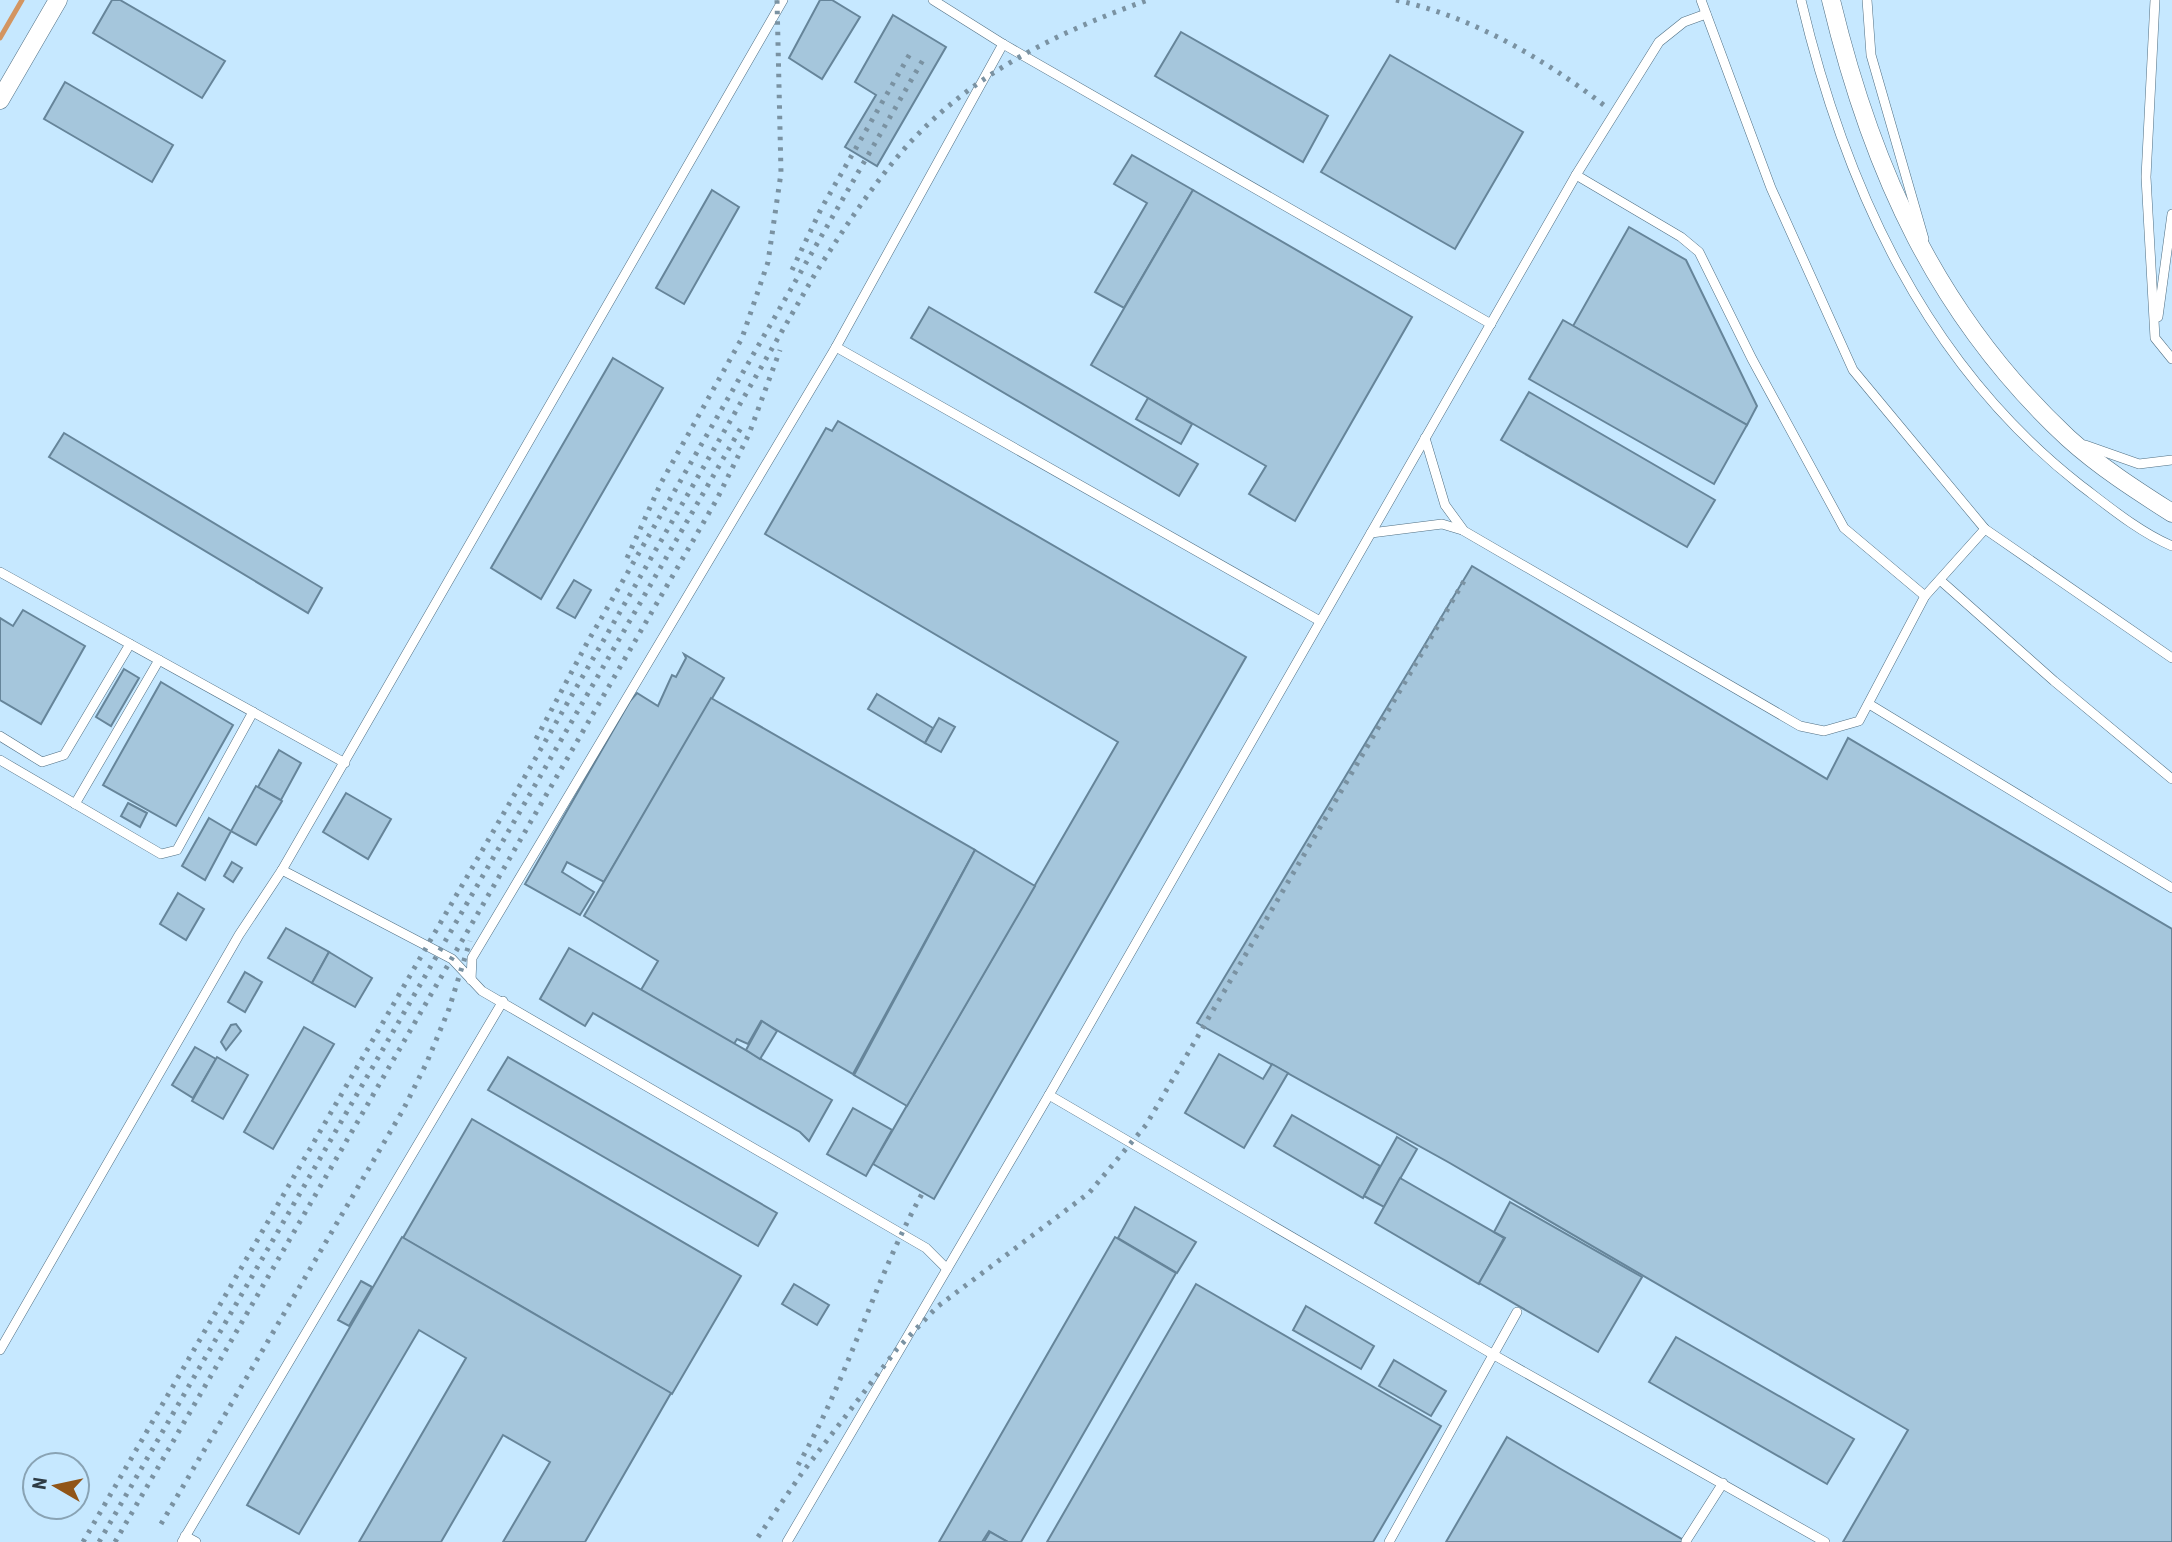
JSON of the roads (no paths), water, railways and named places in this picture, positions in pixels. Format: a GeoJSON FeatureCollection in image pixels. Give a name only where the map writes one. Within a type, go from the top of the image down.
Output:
{"type":"FeatureCollection","features":[{"type":"Feature","properties":{"kind":"street"},"geometry":{"type":"LineString","coordinates":[[0,100],[58,0]]}},
{"type":"Feature","properties":{"kind":"street"},"geometry":{"type":"LineString","coordinates":[[1831,0],[1856,95],[1878,158],[1904,218],[1935,274],[1976,336],[2021,391],[2070,440],[2124,482],[2172,513]]}},
{"type":"Feature","properties":{"kind":"lane"},"geometry":{"type":"LineString","coordinates":[[0,1349],[239,935],[282,870],[345,763],[783,0]]}},
{"type":"Feature","properties":{"kind":"lane"},"geometry":{"type":"LineString","coordinates":[[933,0],[1003,44],[1491,324]]}},
{"type":"Feature","properties":{"kind":"lane"},"geometry":{"type":"LineString","coordinates":[[1701,0],[1771,188],[1853,370],[1985,529],[2172,658]]}},
{"type":"Feature","properties":{"kind":"lane"},"geometry":{"type":"LineString","coordinates":[[1801,0],[1828,103],[1851,169],[1878,231],[1910,289],[1952,354],[2000,411],[2050,461],[2107,506],[2172,546]]}},
{"type":"Feature","properties":{"kind":"lane"},"geometry":{"type":"LineString","coordinates":[[1867,0],[1871,55],[1935,274]]}},
{"type":"Feature","properties":{"kind":"lane"},"geometry":{"type":"LineString","coordinates":[[2155,0],[2146,177],[2155,338],[2172,359]]}},
{"type":"Feature","properties":{"kind":"lane"},"geometry":{"type":"LineString","coordinates":[[787,1542],[1049,1095],[1576,175],[1659,42],[1685,22],[1706,14]]}},
{"type":"Feature","properties":{"kind":"lane"},"geometry":{"type":"LineString","coordinates":[[471,981],[472,958],[835,346],[1003,44]]}},
{"type":"Feature","properties":{"kind":"lane"},"geometry":{"type":"LineString","coordinates":[[1576,175],[1681,237],[1699,252],[1752,359],[1844,528],[1925,596]]}},
{"type":"Feature","properties":{"kind":"lane"},"geometry":{"type":"LineString","coordinates":[[2155,338],[2172,214]]}},
{"type":"Feature","properties":{"kind":"lane"},"geometry":{"type":"LineString","coordinates":[[835,346],[1320,621]]}},
{"type":"Feature","properties":{"kind":"lane"},"geometry":{"type":"LineString","coordinates":[[1425,438],[1445,505],[1464,531]]}},
{"type":"Feature","properties":{"kind":"lane"},"geometry":{"type":"LineString","coordinates":[[2070,440],[2139,464],[2172,460]]}},
{"type":"Feature","properties":{"kind":"lane"},"geometry":{"type":"LineString","coordinates":[[1371,533],[1442,524],[1464,531],[1801,726],[1824,731],[1859,721],[1925,596],[1985,529]]}},
{"type":"Feature","properties":{"kind":"lane"},"geometry":{"type":"LineString","coordinates":[[0,572],[345,763]]}},
{"type":"Feature","properties":{"kind":"lane"},"geometry":{"type":"LineString","coordinates":[[1940,580],[2054,681],[2172,779]]}},
{"type":"Feature","properties":{"kind":"lane"},"geometry":{"type":"LineString","coordinates":[[0,736],[43,762],[64,755],[130,644]]}},
{"type":"Feature","properties":{"kind":"lane"},"geometry":{"type":"LineString","coordinates":[[75,803],[159,660]]}},
{"type":"Feature","properties":{"kind":"lane"},"geometry":{"type":"LineString","coordinates":[[1868,704],[2172,888]]}},
{"type":"Feature","properties":{"kind":"lane"},"geometry":{"type":"LineString","coordinates":[[0,760],[161,854],[177,850],[253,712]]}},
{"type":"Feature","properties":{"kind":"lane"},"geometry":{"type":"LineString","coordinates":[[282,870],[452,959],[482,991],[926,1248],[947,1269]]}},
{"type":"Feature","properties":{"kind":"lane"},"geometry":{"type":"LineString","coordinates":[[196,1542],[183,1539],[503,1001]]}},
{"type":"Feature","properties":{"kind":"lane"},"geometry":{"type":"LineString","coordinates":[[1049,1095],[1494,1355],[1825,1542]]}},
{"type":"Feature","properties":{"kind":"lane"},"geometry":{"type":"LineString","coordinates":[[1389,1542],[1517,1312]]}},
{"type":"Feature","properties":{"kind":"lane"},"geometry":{"type":"LineString","coordinates":[[1686,1541],[1723,1483]]}},
{"type":"Feature","properties":{"kind":"waterway"},"geometry":{"type":"LineString","coordinates":[[0,38],[22,0]]}},
{"type":"Feature","properties":{"kind":"railway"},"geometry":{"type":"LineString","coordinates":[[627,558],[661,483],[742,338],[768,262],[781,173],[777,0]]}},
{"type":"Feature","properties":{"kind":"railway"},"geometry":{"type":"LineString","coordinates":[[83,1542],[815,274],[858,209],[905,148],[930,122],[986,78],[1081,26],[1148,0]]}},
{"type":"Feature","properties":{"kind":"railway"},"geometry":{"type":"LineString","coordinates":[[1396,0],[1452,17],[1506,41],[1605,106]]}},
{"type":"Feature","properties":{"kind":"railway"},"geometry":{"type":"LineString","coordinates":[[792,270],[821,209],[911,52]]}},
{"type":"Feature","properties":{"kind":"railway"},"geometry":{"type":"LineString","coordinates":[[536,739],[587,643],[924,58]]}},
{"type":"Feature","properties":{"kind":"railway"},"geometry":{"type":"LineString","coordinates":[[115,1542],[717,499],[749,434],[780,350]]}},
{"type":"Feature","properties":{"kind":"railway"},"geometry":{"type":"LineString","coordinates":[[99,1542],[742,426]]}},
{"type":"Feature","properties":{"kind":"railway"},"geometry":{"type":"LineString","coordinates":[[758,1537],[802,1473],[897,1349],[937,1307],[1089,1193],[1146,1125],[1464,581]]}},
{"type":"Feature","properties":{"kind":"railway"},"geometry":{"type":"LineString","coordinates":[[161,1524],[403,1110],[449,1009],[470,941]]}},
{"type":"Feature","properties":{"kind":"railway"},"geometry":{"type":"LineString","coordinates":[[798,1465],[832,1398],[890,1260],[923,1192]]}}]}
